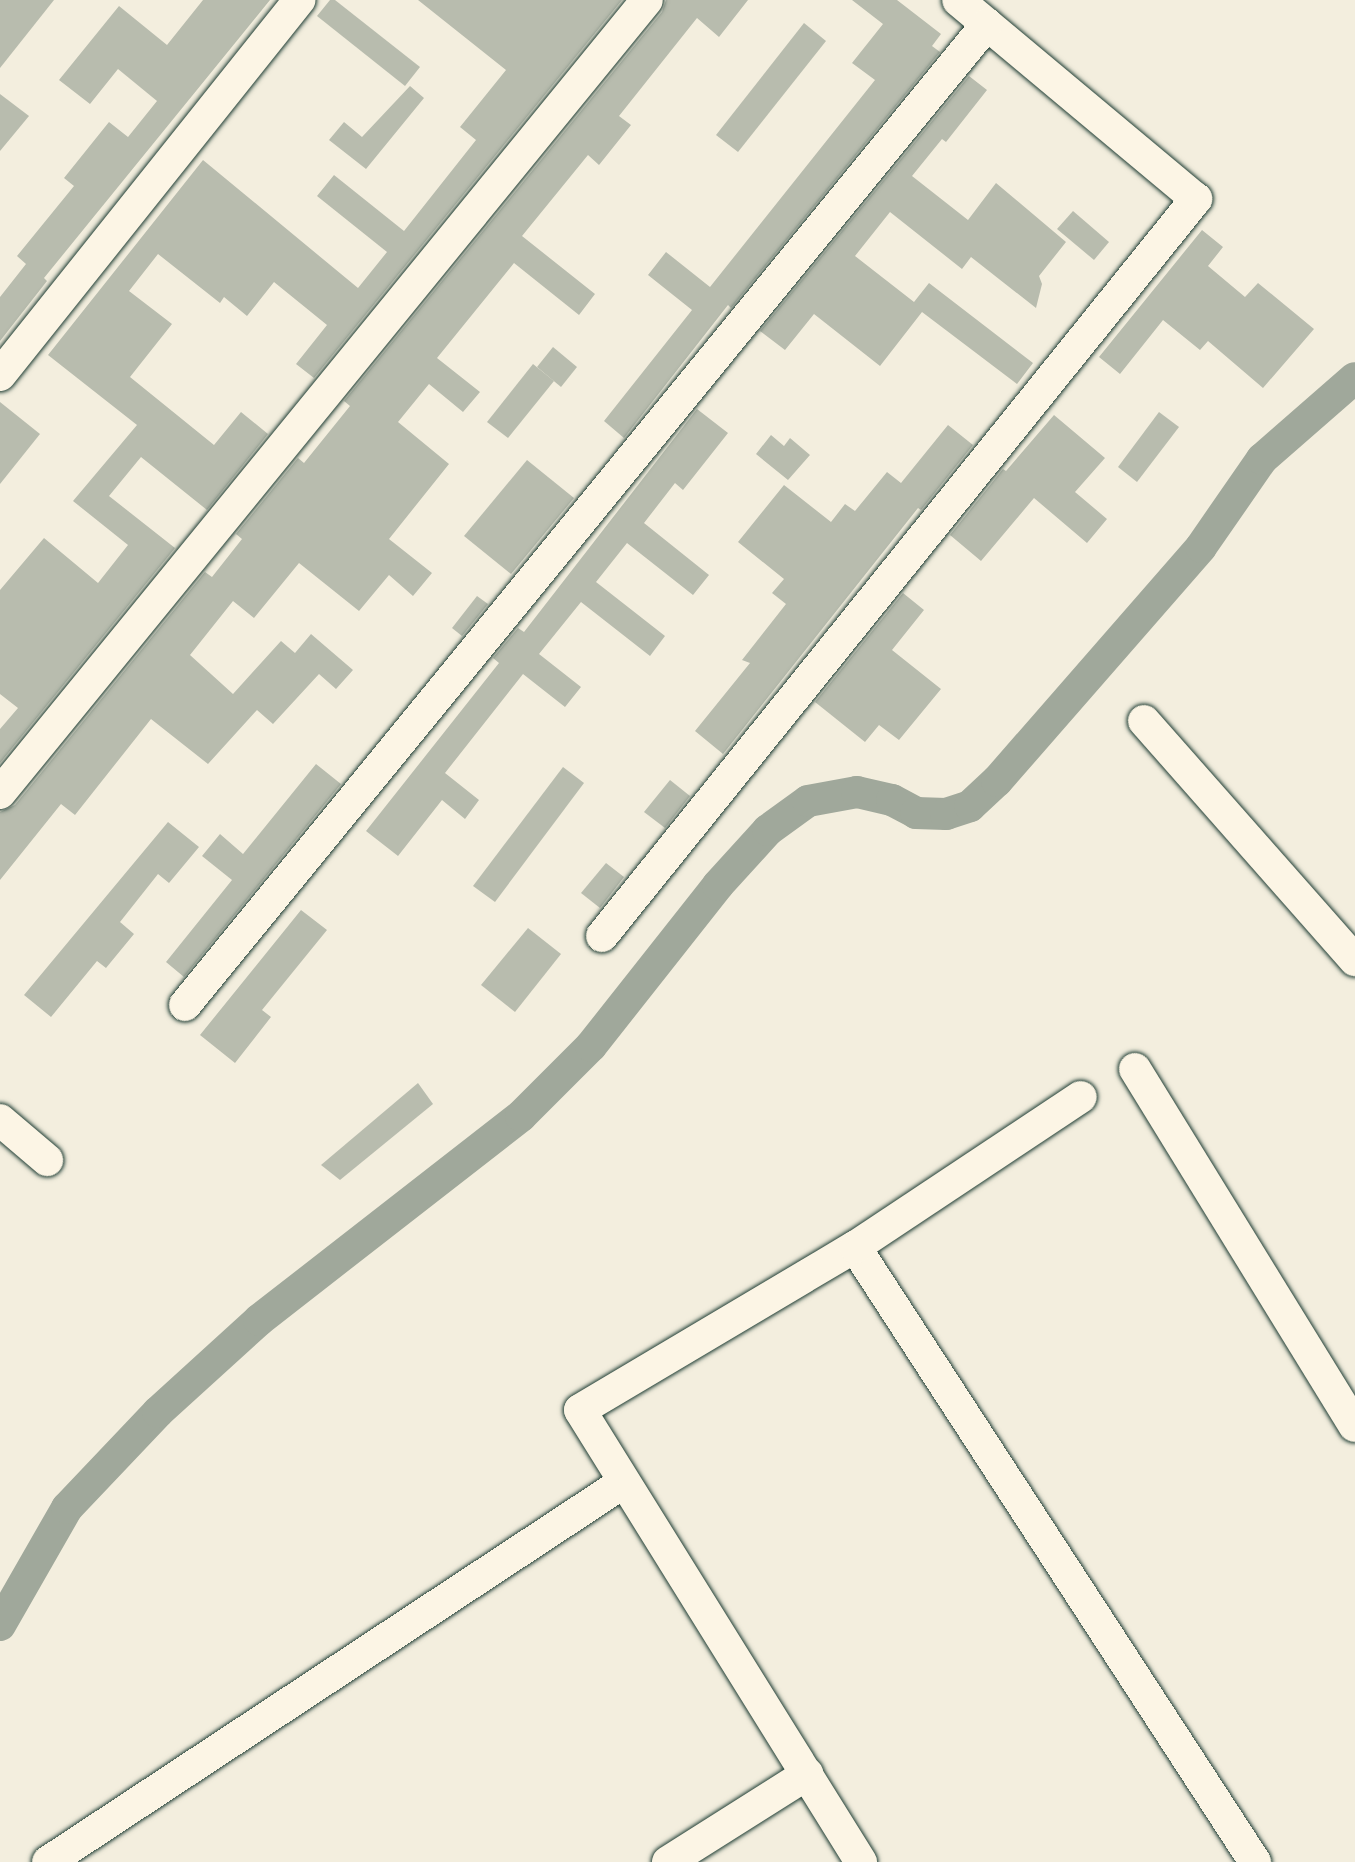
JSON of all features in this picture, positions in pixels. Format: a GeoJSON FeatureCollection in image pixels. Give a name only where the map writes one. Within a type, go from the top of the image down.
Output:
{"type":"FeatureCollection","features":[{"type":"Feature","properties":{"kind":"street"},"geometry":{"type":"LineString","coordinates":[[0,375],[299,0]]}},
{"type":"Feature","properties":{"kind":"street"},"geometry":{"type":"LineString","coordinates":[[0,793],[647,0]]}},
{"type":"Feature","properties":{"kind":"street"},"geometry":{"type":"LineString","coordinates":[[602,936],[1196,199],[958,0]]}},
{"type":"Feature","properties":{"kind":"street"},"geometry":{"type":"LineString","coordinates":[[185,1005],[987,24]]}},
{"type":"Feature","properties":{"kind":"street"},"geometry":{"type":"LineString","coordinates":[[1144,721],[1355,960]]}},
{"type":"Feature","properties":{"kind":"street"},"geometry":{"type":"LineString","coordinates":[[1135,1069],[1355,1426]]}},
{"type":"Feature","properties":{"kind":"street"},"geometry":{"type":"LineString","coordinates":[[861,1862],[580,1410],[855,1247],[1081,1097]]}},
{"type":"Feature","properties":{"kind":"street"},"geometry":{"type":"LineString","coordinates":[[0,1120],[47,1160]]}},
{"type":"Feature","properties":{"kind":"street"},"geometry":{"type":"LineString","coordinates":[[855,1247],[1255,1862]]}},
{"type":"Feature","properties":{"kind":"street"},"geometry":{"type":"LineString","coordinates":[[48,1862],[624,1482]]}},
{"type":"Feature","properties":{"kind":"street"},"geometry":{"type":"LineString","coordinates":[[668,1862],[807,1774]]}},
{"type":"Feature","properties":{"kind":"building"},"geometry":{"type":"Polygon","coordinates":[[[0,0],[54,0],[0,68],[0,0]]]}},
{"type":"Feature","properties":{"kind":"building"},"geometry":{"type":"Polygon","coordinates":[[[203,0],[270,0],[44,278],[47,281],[0,341],[0,297],[26,264],[17,256],[74,186],[64,178],[109,122],[128,137],[157,101],[118,69],[90,104],[59,80],[119,6],[167,45],[203,0]]]}},
{"type":"Feature","properties":{"kind":"building"},"geometry":{"type":"Polygon","coordinates":[[[330,0],[335,0],[420,67],[405,86],[317,16],[330,0]]]}},
{"type":"Feature","properties":{"kind":"building"},"geometry":{"type":"Polygon","coordinates":[[[418,0],[622,0],[314,378],[296,364],[327,325],[274,282],[247,316],[224,297],[220,303],[158,254],[129,291],[172,324],[130,377],[214,445],[241,412],[268,434],[207,510],[141,457],[109,496],[175,548],[0,763],[0,729],[18,708],[0,694],[0,590],[44,538],[98,583],[128,545],[73,501],[137,425],[48,355],[203,160],[358,288],[387,252],[317,196],[334,175],[404,231],[476,140],[460,127],[506,70],[418,0]]]}},
{"type":"Feature","properties":{"kind":"building"},"geometry":{"type":"Polygon","coordinates":[[[666,0],[748,0],[719,37],[697,18],[619,116],[631,125],[599,165],[588,155],[522,236],[595,294],[579,315],[514,263],[437,358],[480,392],[463,412],[429,384],[398,422],[449,464],[389,539],[432,573],[413,596],[389,575],[359,611],[299,563],[254,618],[233,601],[190,655],[233,694],[281,641],[295,653],[311,634],[353,670],[336,689],[319,674],[273,724],[257,710],[208,764],[151,719],[75,815],[61,804],[0,880],[0,812],[15,805],[205,572],[212,577],[242,539],[236,534],[298,458],[304,463],[350,406],[344,401],[662,12],[666,0]]]}},
{"type":"Feature","properties":{"kind":"building"},"geometry":{"type":"Polygon","coordinates":[[[852,0],[897,0],[941,34],[932,46],[940,52],[731,308],[728,305],[624,438],[604,421],[692,310],[648,275],[666,252],[710,287],[875,80],[852,63],[883,24],[852,0]]]}},
{"type":"Feature","properties":{"kind":"building"},"geometry":{"type":"Polygon","coordinates":[[[804,23],[826,41],[738,152],[716,135],[804,23]]]}},
{"type":"Feature","properties":{"kind":"building"},"geometry":{"type":"Polygon","coordinates":[[[969,76],[987,90],[946,142],[942,139],[912,176],[968,220],[996,183],[1066,242],[1039,276],[1042,284],[1036,308],[971,257],[962,269],[890,212],[855,256],[914,302],[929,283],[1033,363],[1017,384],[922,312],[880,366],[814,314],[785,350],[760,331],[969,76]]]}},
{"type":"Feature","properties":{"kind":"building"},"geometry":{"type":"Polygon","coordinates":[[[410,86],[424,98],[366,169],[329,140],[344,122],[362,137],[410,86]]]}},
{"type":"Feature","properties":{"kind":"building"},"geometry":{"type":"Polygon","coordinates":[[[0,94],[29,116],[0,151],[0,94]]]}},
{"type":"Feature","properties":{"kind":"building"},"geometry":{"type":"Polygon","coordinates":[[[1073,211],[1109,242],[1094,260],[1057,229],[1073,211]]]}},
{"type":"Feature","properties":{"kind":"building"},"geometry":{"type":"Polygon","coordinates":[[[1202,230],[1223,247],[1208,266],[1245,297],[1258,283],[1314,329],[1263,388],[1208,341],[1200,350],[1163,320],[1120,374],[1099,357],[1202,230]]]}},
{"type":"Feature","properties":{"kind":"building"},"geometry":{"type":"Polygon","coordinates":[[[553,347],[577,367],[561,387],[537,367],[553,347]]]}},
{"type":"Feature","properties":{"kind":"building"},"geometry":{"type":"Polygon","coordinates":[[[533,364],[554,381],[508,438],[487,422],[533,364]]]}},
{"type":"Feature","properties":{"kind":"building"},"geometry":{"type":"Polygon","coordinates":[[[0,402],[40,434],[0,484],[0,402]]]}},
{"type":"Feature","properties":{"kind":"building"},"geometry":{"type":"Polygon","coordinates":[[[697,409],[728,433],[683,490],[675,483],[644,523],[709,575],[693,595],[627,543],[596,582],[665,636],[650,656],[581,602],[539,654],[581,687],[565,707],[523,674],[445,773],[479,800],[465,819],[442,800],[398,856],[366,831],[499,663],[493,658],[518,628],[524,632],[697,409]]]}},
{"type":"Feature","properties":{"kind":"building"},"geometry":{"type":"Polygon","coordinates":[[[1159,412],[1179,427],[1137,482],[1118,467],[1159,412]]]}},
{"type":"Feature","properties":{"kind":"building"},"geometry":{"type":"Polygon","coordinates":[[[1054,415],[1105,458],[1075,492],[1107,519],[1087,543],[1034,498],[981,561],[950,535],[1003,469],[1006,471],[1054,415]]]}},
{"type":"Feature","properties":{"kind":"building"},"geometry":{"type":"Polygon","coordinates":[[[948,425],[973,445],[921,510],[918,508],[723,754],[695,731],[750,663],[742,660],[786,604],[772,593],[784,579],[738,542],[784,485],[831,522],[845,504],[855,511],[887,472],[901,483],[948,425]]]}},
{"type":"Feature","properties":{"kind":"building"},"geometry":{"type":"Polygon","coordinates":[[[771,435],[784,446],[790,438],[810,455],[788,480],[756,454],[771,435]]]}},
{"type":"Feature","properties":{"kind":"building"},"geometry":{"type":"Polygon","coordinates":[[[527,460],[574,498],[511,574],[464,536],[527,460]]]}},
{"type":"Feature","properties":{"kind":"building"},"geometry":{"type":"Polygon","coordinates":[[[903,593],[924,610],[892,650],[941,689],[899,740],[879,725],[865,742],[815,702],[903,593]]]}},
{"type":"Feature","properties":{"kind":"building"},"geometry":{"type":"Polygon","coordinates":[[[477,596],[488,604],[462,636],[452,628],[477,596]]]}},
{"type":"Feature","properties":{"kind":"building"},"geometry":{"type":"Polygon","coordinates":[[[316,764],[341,784],[184,977],[166,962],[232,880],[202,856],[220,834],[243,854],[316,764]]]}},
{"type":"Feature","properties":{"kind":"building"},"geometry":{"type":"Polygon","coordinates":[[[563,767],[584,783],[495,902],[473,886],[563,767]]]}},
{"type":"Feature","properties":{"kind":"building"},"geometry":{"type":"Polygon","coordinates":[[[670,780],[690,796],[665,828],[644,812],[670,780]]]}},
{"type":"Feature","properties":{"kind":"building"},"geometry":{"type":"Polygon","coordinates":[[[168,822],[199,847],[169,883],[158,874],[120,922],[134,934],[106,968],[97,961],[51,1017],[24,995],[168,822]]]}},
{"type":"Feature","properties":{"kind":"building"},"geometry":{"type":"Polygon","coordinates":[[[606,863],[624,877],[600,908],[581,893],[606,863]]]}},
{"type":"Feature","properties":{"kind":"building"},"geometry":{"type":"Polygon","coordinates":[[[301,910],[327,930],[262,1010],[271,1017],[235,1063],[200,1035],[301,910]]]}},
{"type":"Feature","properties":{"kind":"building"},"geometry":{"type":"Polygon","coordinates":[[[528,928],[561,954],[515,1012],[481,985],[528,928]]]}},
{"type":"Feature","properties":{"kind":"building"},"geometry":{"type":"Polygon","coordinates":[[[418,1083],[433,1104],[340,1180],[321,1165],[418,1083]]]}},
{"type":"Feature","properties":{"kind":"waterway"},"geometry":{"type":"LineString","coordinates":[[0,1625],[67,1508],[158,1412],[259,1320],[521,1116],[591,1046],[718,885],[768,830],[808,801],[857,792],[892,800],[916,813],[946,814],[970,806],[997,781],[1201,547],[1262,459],[1355,378]]}}]}
